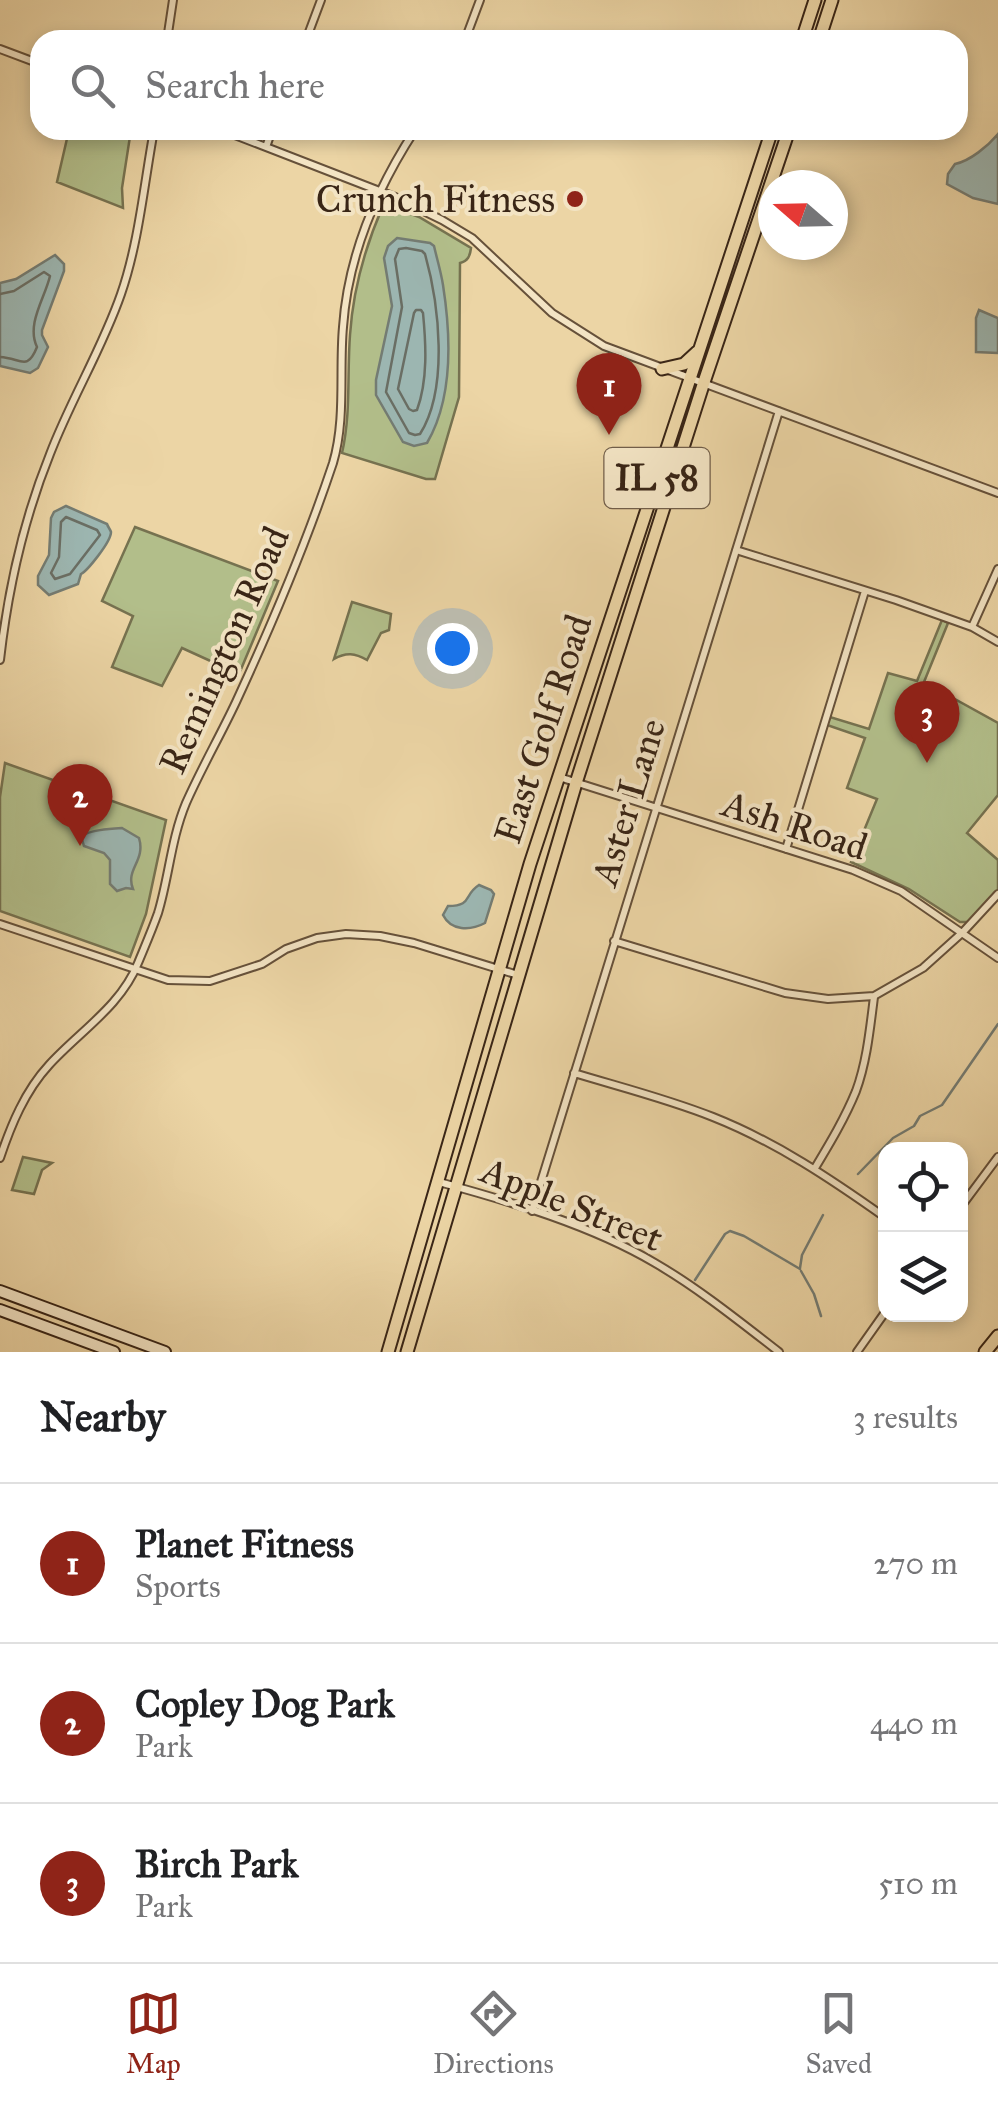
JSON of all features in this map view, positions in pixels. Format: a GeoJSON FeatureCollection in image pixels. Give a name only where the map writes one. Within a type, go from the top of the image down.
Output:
{"type":"FeatureCollection","features":[{"type":"Feature","properties":{"kind":"main road"},"geometry":{"type":"LineString","coordinates":[[805,30],[815,0]]}},
{"type":"Feature","properties":{"kind":"main road"},"geometry":{"type":"LineString","coordinates":[[822,30],[832,0]]}},
{"type":"Feature","properties":{"kind":"main road","name":"East Golf Road"},"geometry":{"type":"LineString","coordinates":[[388,1352],[530,864],[769,140]]}},
{"type":"Feature","properties":{"kind":"main road","name":"East Golf Road"},"geometry":{"type":"LineString","coordinates":[[407,1352],[576,783],[786,140]]}},
{"type":"Feature","properties":{"kind":"main road"},"geometry":{"type":"LineString","coordinates":[[662,369],[684,364],[700,349]]}},
{"type":"Feature","properties":{"kind":"main road"},"geometry":{"type":"LineString","coordinates":[[0,1291],[164,1352]]}},
{"type":"Feature","properties":{"kind":"main road"},"geometry":{"type":"LineString","coordinates":[[0,1310],[114,1352]]}},
{"type":"Feature","properties":{"kind":"main road"},"geometry":{"type":"LineString","coordinates":[[985,1352],[998,1336]]}},
{"type":"Feature","properties":{"kind":"street"},"geometry":{"type":"LineString","coordinates":[[168,30],[172,0]]}},
{"type":"Feature","properties":{"kind":"street"},"geometry":{"type":"LineString","coordinates":[[310,30],[321,0]]}},
{"type":"Feature","properties":{"kind":"street"},"geometry":{"type":"LineString","coordinates":[[469,30],[480,0]]}},
{"type":"Feature","properties":{"kind":"street"},"geometry":{"type":"LineString","coordinates":[[0,48],[30,60]]}},
{"type":"Feature","properties":{"kind":"street"},"geometry":{"type":"LineString","coordinates":[[0,660],[9,590],[36,490],[124,286],[152,140]]}},
{"type":"Feature","properties":{"kind":"street"},"geometry":{"type":"LineString","coordinates":[[248,140],[418,207],[472,238],[542,304],[604,346],[998,493]]}},
{"type":"Feature","properties":{"kind":"street"},"geometry":{"type":"LineString","coordinates":[[266,147],[268,140]]}},
{"type":"Feature","properties":{"kind":"street","name":"Remington Road"},"geometry":{"type":"LineString","coordinates":[[0,1158],[24,1101],[42,1073],[107,1009],[136,970],[158,912],[186,803],[282,602],[332,463],[340,427],[346,291],[355,252],[379,193],[409,140]]}},
{"type":"Feature","properties":{"kind":"street","name":"Aster Lane"},"geometry":{"type":"LineString","coordinates":[[532,1211],[779,410]]}},
{"type":"Feature","properties":{"kind":"street"},"geometry":{"type":"LineString","coordinates":[[736,550],[972,627],[998,642]]}},
{"type":"Feature","properties":{"kind":"street"},"geometry":{"type":"LineString","coordinates":[[972,627],[998,569]]}},
{"type":"Feature","properties":{"kind":"street"},"geometry":{"type":"LineString","coordinates":[[786,849],[866,591]]}},
{"type":"Feature","properties":{"kind":"street","name":"Ash Road"},"geometry":{"type":"LineString","coordinates":[[558,778],[852,870],[901,891],[998,958]]}},
{"type":"Feature","properties":{"kind":"street"},"geometry":{"type":"LineString","coordinates":[[614,941],[785,992],[828,999],[874,996],[922,968],[998,894]]}},
{"type":"Feature","properties":{"kind":"street"},"geometry":{"type":"LineString","coordinates":[[0,924],[168,980],[210,981],[262,964],[286,949],[317,938],[346,934],[414,943],[518,974]]}},
{"type":"Feature","properties":{"kind":"street"},"geometry":{"type":"LineString","coordinates":[[815,1168],[857,1087],[874,996]]}},
{"type":"Feature","properties":{"kind":"street"},"geometry":{"type":"LineString","coordinates":[[574,1072],[711,1116],[815,1168],[878,1212]]}},
{"type":"Feature","properties":{"kind":"street"},"geometry":{"type":"LineString","coordinates":[[968,1197],[998,1158]]}},
{"type":"Feature","properties":{"kind":"street","name":"Apple Street"},"geometry":{"type":"LineString","coordinates":[[440,1182],[612,1240],[724,1309],[779,1352]]}},
{"type":"Feature","properties":{"kind":"street"},"geometry":{"type":"LineString","coordinates":[[857,1352],[879,1322]]}},
{"type":"Feature","properties":{"kind":"green space"},"geometry":{"type":"Polygon","coordinates":[[[67,140],[129,140],[123,208],[57,182],[67,140]]]}},
{"type":"Feature","properties":{"kind":"green space"},"geometry":{"type":"Polygon","coordinates":[[[383,206],[419,217],[471,248],[468,258],[460,263],[459,397],[435,479],[342,453],[354,302],[371,237],[383,206]]]}},
{"type":"Feature","properties":{"kind":"green space"},"geometry":{"type":"Polygon","coordinates":[[[135,527],[278,581],[239,674],[182,648],[162,686],[112,667],[133,616],[102,601],[135,527]]]}},
{"type":"Feature","properties":{"kind":"green space"},"geometry":{"type":"Polygon","coordinates":[[[352,602],[391,614],[389,630],[381,633],[367,660],[350,654],[334,659],[352,602]]]}},
{"type":"Feature","properties":{"kind":"green space"},"geometry":{"type":"Polygon","coordinates":[[[942,620],[948,623],[924,682],[998,723],[998,795],[967,833],[998,860],[998,891],[969,922],[960,922],[909,889],[851,862],[877,799],[847,788],[865,738],[827,725],[830,717],[869,729],[888,673],[917,681],[942,620]]]}},
{"type":"Feature","properties":{"kind":"green space"},"geometry":{"type":"Polygon","coordinates":[[[5,763],[166,820],[146,914],[130,957],[0,911],[0,797],[5,763]]]}},
{"type":"Feature","properties":{"kind":"green space"},"geometry":{"type":"Polygon","coordinates":[[[23,1157],[52,1163],[42,1170],[34,1194],[12,1190],[23,1157]]]}},
{"type":"Feature","properties":{"kind":"water"},"geometry":{"type":"Polygon","coordinates":[[[998,134],[998,204],[973,198],[947,184],[955,164],[967,160],[998,134]]]}},
{"type":"Feature","properties":{"kind":"water"},"geometry":{"type":"Polygon","coordinates":[[[397,238],[434,246],[448,325],[448,366],[442,406],[427,443],[414,446],[403,442],[376,395],[392,306],[384,258],[388,246],[397,238]]]}},
{"type":"Feature","properties":{"kind":"water"},"geometry":{"type":"Polygon","coordinates":[[[55,255],[64,264],[64,271],[42,330],[48,347],[38,368],[30,373],[0,366],[0,283],[16,279],[55,255]]]}},
{"type":"Feature","properties":{"kind":"water"},"geometry":{"type":"Polygon","coordinates":[[[979,310],[998,318],[998,353],[976,352],[979,310]]]}},
{"type":"Feature","properties":{"kind":"water"},"geometry":{"type":"Polygon","coordinates":[[[66,506],[107,524],[111,532],[78,584],[49,595],[38,585],[38,576],[49,555],[51,518],[66,506]]]}},
{"type":"Feature","properties":{"kind":"water"},"geometry":{"type":"Polygon","coordinates":[[[122,828],[139,838],[140,853],[132,876],[133,889],[117,891],[110,884],[110,860],[104,853],[84,846],[81,836],[122,828]]]}},
{"type":"Feature","properties":{"kind":"water"},"geometry":{"type":"Polygon","coordinates":[[[479,885],[494,894],[485,923],[467,928],[446,920],[443,915],[448,906],[465,902],[479,885]]]}},
{"type":"Feature","properties":{"kind":"waterway"},"geometry":{"type":"LineString","coordinates":[[858,1174],[893,1138],[914,1126],[920,1116],[942,1105],[998,1024]]}},
{"type":"Feature","properties":{"kind":"waterway"},"geometry":{"type":"LineString","coordinates":[[800,1268],[802,1255],[823,1215]]}},
{"type":"Feature","properties":{"kind":"waterway"},"geometry":{"type":"LineString","coordinates":[[695,1280],[730,1231],[800,1269]]}},
{"type":"Feature","properties":{"kind":"waterway"},"geometry":{"type":"LineString","coordinates":[[801,1271],[821,1316]]}},
{"type":"Feature","properties":{"kind":"place","name":"Crunch Fitness"},"geometry":{"type":"Point","coordinates":[575,199]}},
{"type":"Feature","properties":{"kind":"place","name":"Planet Fitness"},"geometry":{"type":"Point","coordinates":[609,435]}},
{"type":"Feature","properties":{"kind":"place","name":"Birch Park"},"geometry":{"type":"Point","coordinates":[927,763]}},
{"type":"Feature","properties":{"kind":"place","name":"Copley Dog Park"},"geometry":{"type":"Point","coordinates":[80,846]}}]}
